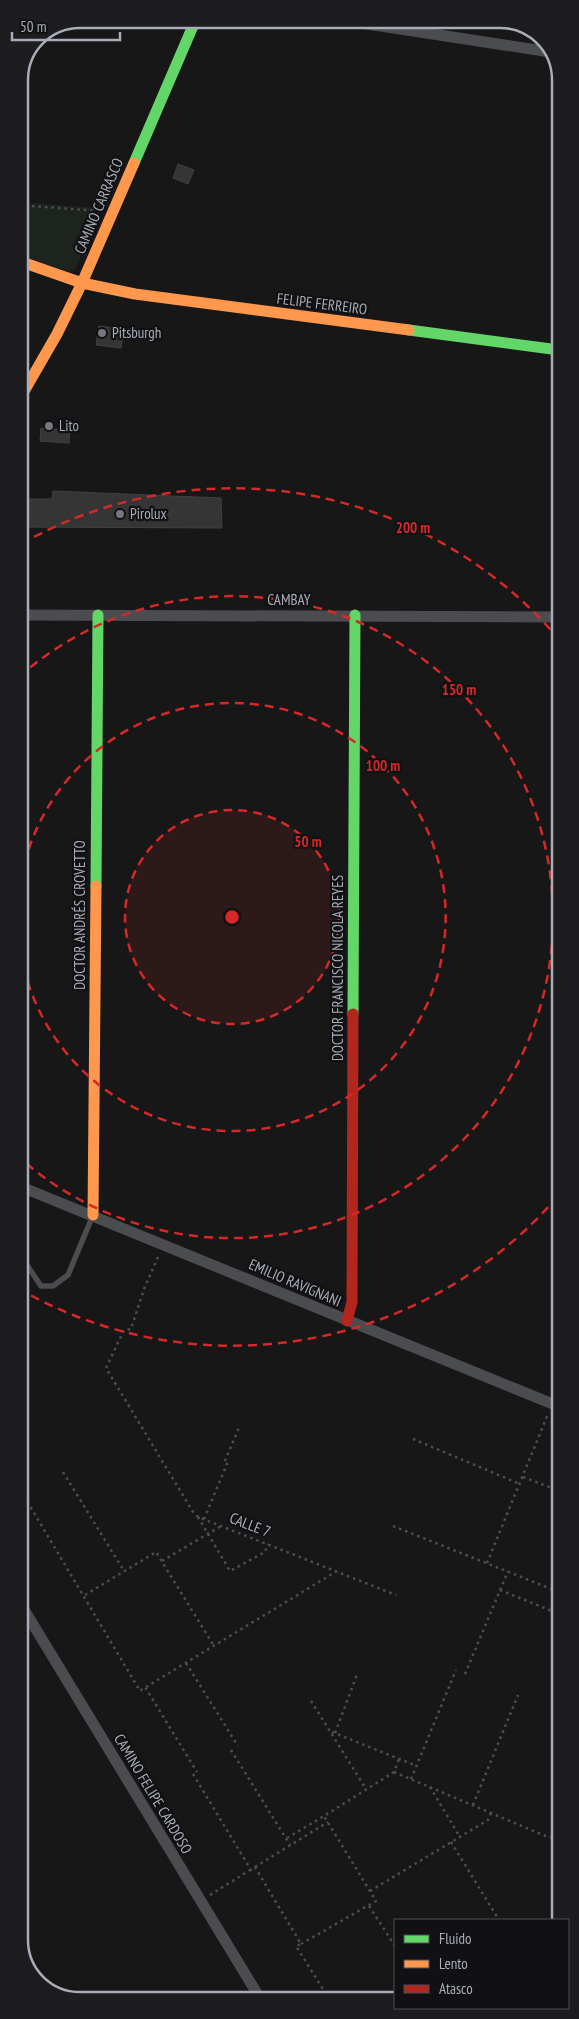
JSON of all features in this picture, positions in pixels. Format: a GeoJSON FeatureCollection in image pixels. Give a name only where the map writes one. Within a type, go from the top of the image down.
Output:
{"type":"FeatureCollection","features":[{"type":"Feature","properties":{"kind":"street","name":"CAMINO CARRASCO"},"geometry":{"type":"LineString","coordinates":[[28,384],[57,334],[82,283],[192,28]]}},
{"type":"Feature","properties":{"kind":"street"},"geometry":{"type":"LineString","coordinates":[[394,28],[542,51]]}},
{"type":"Feature","properties":{"kind":"street","name":"FELIPE FERREIRO"},"geometry":{"type":"LineString","coordinates":[[28,264],[82,283],[135,294],[552,349]]}},
{"type":"Feature","properties":{"kind":"street","name":"CAMBAY"},"geometry":{"type":"LineString","coordinates":[[28,614],[552,617]]}},
{"type":"Feature","properties":{"kind":"street","name":"DOCTOR ANDRÉS CROVETTO"},"geometry":{"type":"LineString","coordinates":[[93,1215],[98,615]]}},
{"type":"Feature","properties":{"kind":"street","name":"DOCTOR FRANCISCO NICOLA REYES"},"geometry":{"type":"LineString","coordinates":[[347,1321],[351,1311],[352,1292],[355,615]]}},
{"type":"Feature","properties":{"kind":"street","name":"EMILIO RAVIGNANI"},"geometry":{"type":"LineString","coordinates":[[28,1189],[552,1403]]}},
{"type":"Feature","properties":{"kind":"street","name":"CAMINO FELIPE CARDOSO"},"geometry":{"type":"LineString","coordinates":[[28,1617],[256,1991]]}},
{"type":"Feature","properties":{"kind":"lane"},"geometry":{"type":"LineString","coordinates":[[28,1267],[42,1286],[53,1286],[68,1275],[93,1215]]}},
{"type":"Feature","properties":{"kind":"path"},"geometry":{"type":"LineString","coordinates":[[28,206],[113,212]]}},
{"type":"Feature","properties":{"kind":"path"},"geometry":{"type":"LineString","coordinates":[[163,1244],[144,1289],[131,1329],[124,1330],[106,1368],[230,1571],[264,1552],[268,1544]]}},
{"type":"Feature","properties":{"kind":"path"},"geometry":{"type":"LineString","coordinates":[[488,1563],[523,1476],[552,1414]]}},
{"type":"Feature","properties":{"kind":"path"},"geometry":{"type":"LineString","coordinates":[[204,1519],[227,1464],[224,1463],[240,1424]]}},
{"type":"Feature","properties":{"kind":"path"},"geometry":{"type":"LineString","coordinates":[[413,1439],[520,1484]]}},
{"type":"Feature","properties":{"kind":"path"},"geometry":{"type":"LineString","coordinates":[[63,1472],[124,1571]]}},
{"type":"Feature","properties":{"kind":"path"},"geometry":{"type":"LineString","coordinates":[[523,1476],[552,1488]]}},
{"type":"Feature","properties":{"kind":"path"},"geometry":{"type":"LineString","coordinates":[[28,1503],[140,1690],[337,1572]]}},
{"type":"Feature","properties":{"kind":"path","name":"CALLE 7"},"geometry":{"type":"LineString","coordinates":[[198,1517],[396,1595]]}},
{"type":"Feature","properties":{"kind":"path"},"geometry":{"type":"LineString","coordinates":[[162,1562],[221,1526]]}},
{"type":"Feature","properties":{"kind":"path"},"geometry":{"type":"LineString","coordinates":[[393,1526],[552,1588]]}},
{"type":"Feature","properties":{"kind":"path"},"geometry":{"type":"LineString","coordinates":[[84,1595],[156,1552],[214,1646]]}},
{"type":"Feature","properties":{"kind":"path"},"geometry":{"type":"LineString","coordinates":[[466,1674],[508,1571]]}},
{"type":"Feature","properties":{"kind":"path"},"geometry":{"type":"LineString","coordinates":[[500,1590],[552,1611]]}},
{"type":"Feature","properties":{"kind":"path"},"geometry":{"type":"LineString","coordinates":[[186,1663],[238,1746]]}},
{"type":"Feature","properties":{"kind":"path"},"geometry":{"type":"LineString","coordinates":[[411,1779],[456,1670]]}},
{"type":"Feature","properties":{"kind":"path"},"geometry":{"type":"LineString","coordinates":[[335,1733],[358,1672]]}},
{"type":"Feature","properties":{"kind":"path"},"geometry":{"type":"LineString","coordinates":[[146,1687],[197,1772]]}},
{"type":"Feature","properties":{"kind":"path"},"geometry":{"type":"LineString","coordinates":[[473,1805],[518,1695]]}},
{"type":"Feature","properties":{"kind":"path"},"geometry":{"type":"LineString","coordinates":[[310,1702],[331,1731],[366,1789]]}},
{"type":"Feature","properties":{"kind":"path"},"geometry":{"type":"LineString","coordinates":[[331,1731],[417,1766]]}},
{"type":"Feature","properties":{"kind":"path"},"geometry":{"type":"LineString","coordinates":[[231,1750],[290,1845]]}},
{"type":"Feature","properties":{"kind":"path"},"geometry":{"type":"LineString","coordinates":[[286,1839],[394,1772],[399,1759]]}},
{"type":"Feature","properties":{"kind":"path"},"geometry":{"type":"LineString","coordinates":[[394,1772],[552,1838]]}},
{"type":"Feature","properties":{"kind":"path"},"geometry":{"type":"LineString","coordinates":[[193,1774],[251,1870]]}},
{"type":"Feature","properties":{"kind":"path"},"geometry":{"type":"LineString","coordinates":[[430,1787],[460,1837]]}},
{"type":"Feature","properties":{"kind":"path"},"geometry":{"type":"LineString","coordinates":[[370,1891],[488,1820],[491,1812]]}},
{"type":"Feature","properties":{"kind":"path"},"geometry":{"type":"LineString","coordinates":[[324,1816],[376,1901],[296,1946],[324,1992]]}},
{"type":"Feature","properties":{"kind":"path"},"geometry":{"type":"LineString","coordinates":[[201,1901],[328,1822]]}},
{"type":"Feature","properties":{"kind":"path"},"geometry":{"type":"LineString","coordinates":[[451,1842],[498,1919]]}},
{"type":"Feature","properties":{"kind":"path"},"geometry":{"type":"LineString","coordinates":[[255,1867],[301,1944]]}},
{"type":"Feature","properties":{"kind":"path"},"geometry":{"type":"LineString","coordinates":[[368,1905],[394,1944]]}},
{"type":"Feature","properties":{"kind":"shaded area"},"geometry":{"type":"Polygon","coordinates":[[[28,203],[100,208],[76,268],[72,272],[28,258],[28,203]]]}},
{"type":"Feature","properties":{"kind":"building"},"geometry":{"type":"Polygon","coordinates":[[[178,164],[194,170],[188,184],[173,178],[178,164]]]}},
{"type":"Feature","properties":{"kind":"building"},"geometry":{"type":"Polygon","coordinates":[[[99,326],[124,329],[121,348],[96,345],[99,326]]]}},
{"type":"Feature","properties":{"kind":"building"},"geometry":{"type":"Polygon","coordinates":[[[41,428],[70,430],[69,443],[40,441],[41,428]]]}},
{"type":"Feature","properties":{"kind":"building","name":"Pirolux"},"geometry":{"type":"Polygon","coordinates":[[[53,491],[221,498],[222,528],[28,527],[28,499],[52,499],[53,491]]]}},
{"type":"Feature","properties":{"kind":"traffic: fast"},"geometry":{"type":"LineString","coordinates":[[134,163],[192,28]]}},
{"type":"Feature","properties":{"kind":"traffic: fast"},"geometry":{"type":"LineString","coordinates":[[409,330],[552,349]]}},
{"type":"Feature","properties":{"kind":"traffic: fast"},"geometry":{"type":"LineString","coordinates":[[96,886],[98,615]]}},
{"type":"Feature","properties":{"kind":"traffic: fast"},"geometry":{"type":"LineString","coordinates":[[353,1014],[355,615]]}},
{"type":"Feature","properties":{"kind":"traffic: slow"},"geometry":{"type":"LineString","coordinates":[[28,384],[57,334],[82,283],[134,163]]}},
{"type":"Feature","properties":{"kind":"traffic: slow"},"geometry":{"type":"LineString","coordinates":[[28,264],[82,283],[135,294],[409,330]]}},
{"type":"Feature","properties":{"kind":"traffic: slow"},"geometry":{"type":"LineString","coordinates":[[93,1215],[96,886]]}},
{"type":"Feature","properties":{"kind":"traffic: jam"},"geometry":{"type":"LineString","coordinates":[[347,1321],[352,1302],[353,1014]]}},
{"type":"Feature","properties":{"kind":"place","name":"Pitsburgh"},"geometry":{"type":"Point","coordinates":[102,333]}},
{"type":"Feature","properties":{"kind":"place","name":"Lito"},"geometry":{"type":"Point","coordinates":[49,426]}},
{"type":"Feature","properties":{"kind":"place","name":"Pirolux"},"geometry":{"type":"Point","coordinates":[120,514]}}]}
